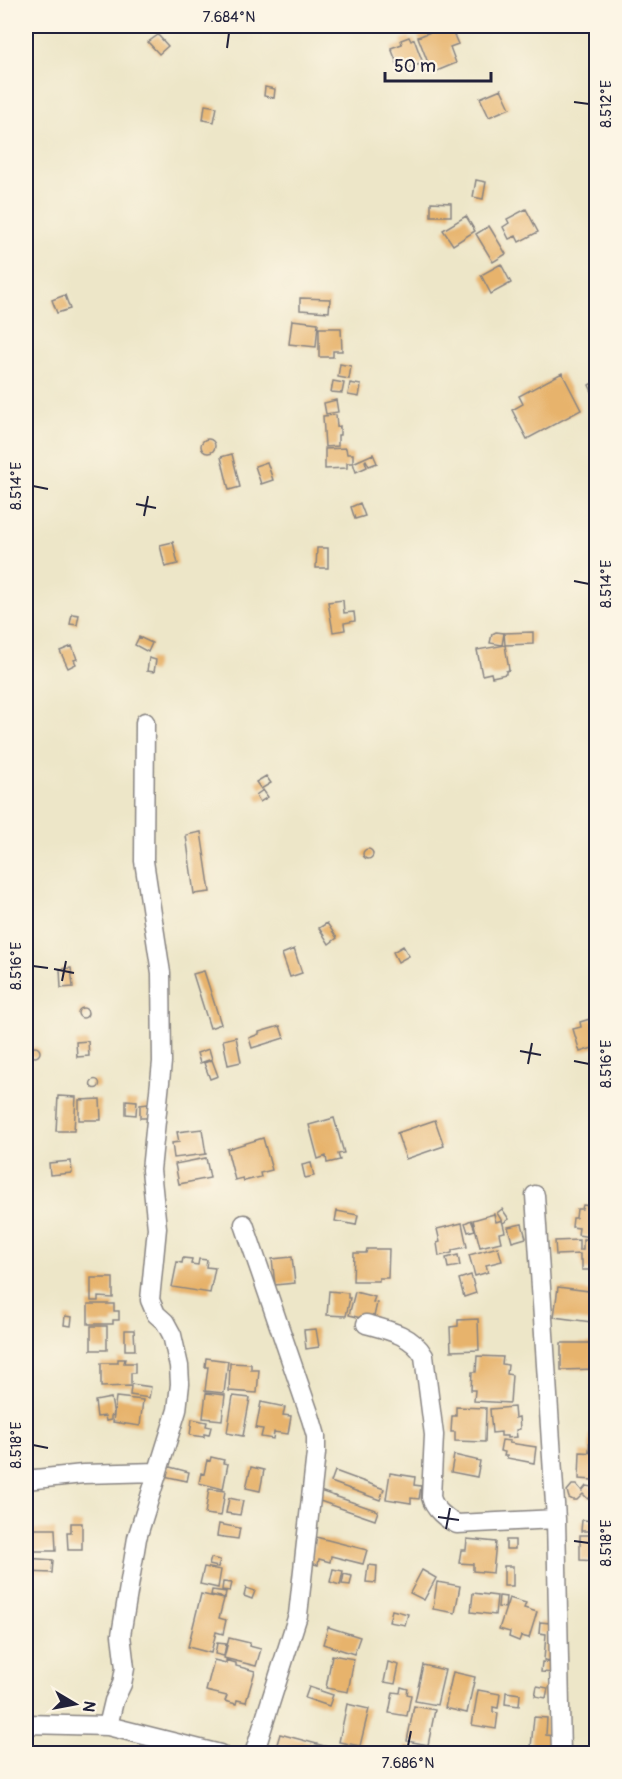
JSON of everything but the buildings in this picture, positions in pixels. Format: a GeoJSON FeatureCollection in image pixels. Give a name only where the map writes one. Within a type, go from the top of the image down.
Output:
{"type":"FeatureCollection","features":[{"type":"Feature","properties":{"kind":"street"},"geometry":{"type":"LineString","coordinates":[[108,1726],[125,1668],[121,1635],[137,1538],[177,1410],[180,1384],[179,1366],[171,1335],[165,1322],[156,1314],[150,1300],[157,1227],[151,1170],[162,1062],[161,973],[144,861],[145,722]]}},
{"type":"Feature","properties":{"kind":"street"},"geometry":{"type":"LineString","coordinates":[[535,1195],[556,1519],[561,1754]]}},
{"type":"Feature","properties":{"kind":"street"},"geometry":{"type":"LineString","coordinates":[[244,1224],[316,1436],[298,1615],[254,1754]]}},
{"type":"Feature","properties":{"kind":"street"},"geometry":{"type":"LineString","coordinates":[[366,1324],[389,1330],[411,1340],[424,1356],[434,1435],[431,1497],[432,1503],[440,1512],[457,1524],[556,1519]]}},
{"type":"Feature","properties":{"kind":"street"},"geometry":{"type":"LineString","coordinates":[[26,1480],[83,1474],[158,1472]]}},
{"type":"Feature","properties":{"kind":"street"},"geometry":{"type":"LineString","coordinates":[[26,1724],[108,1726],[220,1754]]}}]}
